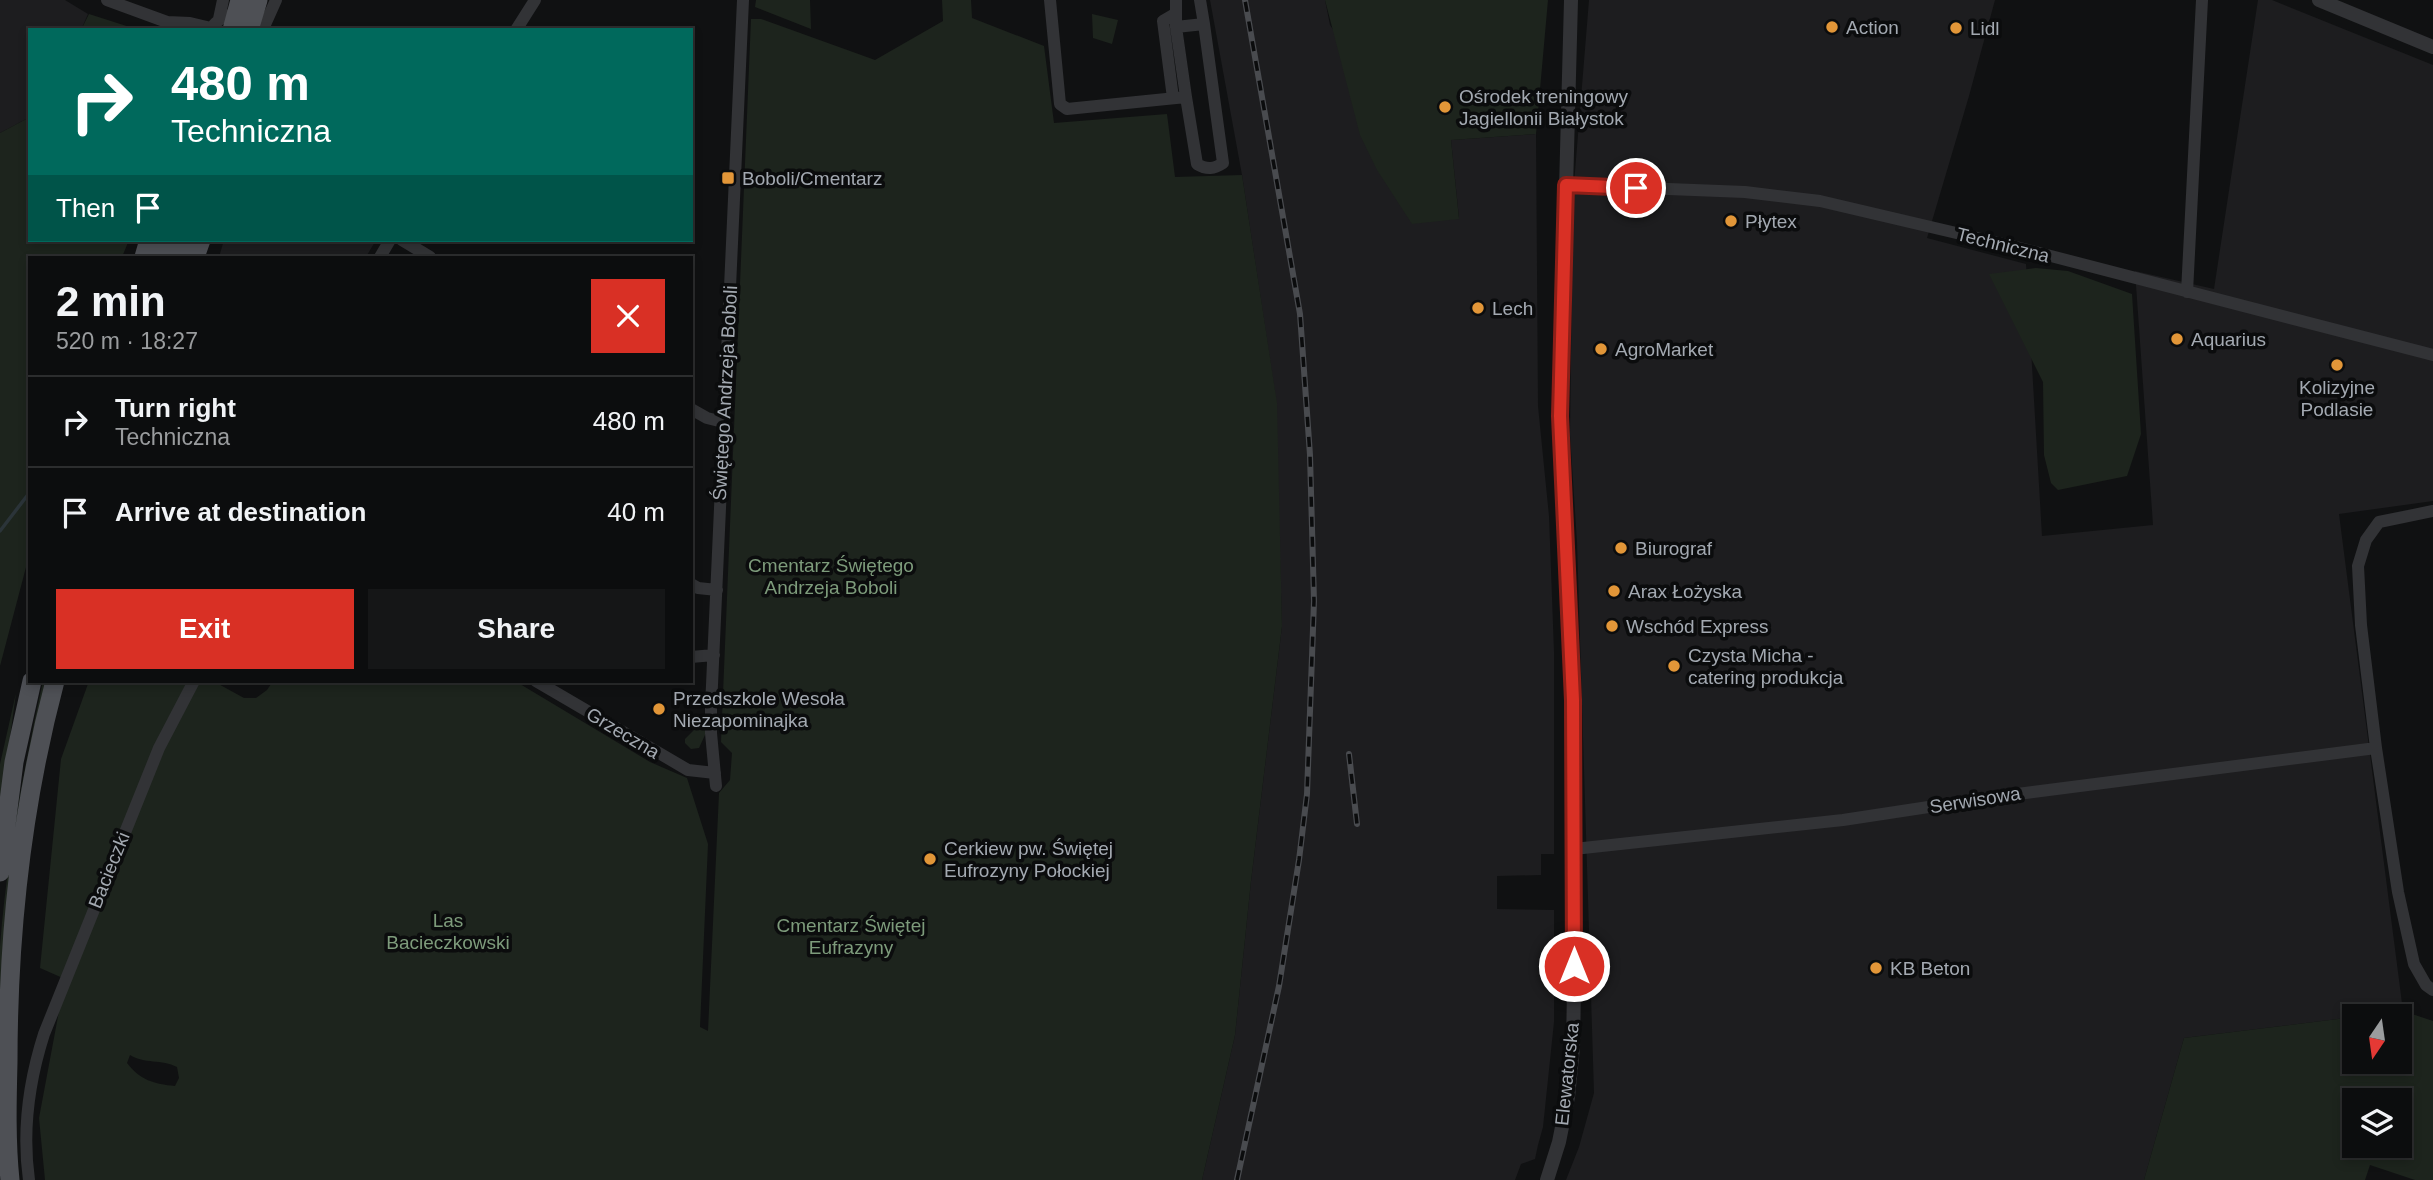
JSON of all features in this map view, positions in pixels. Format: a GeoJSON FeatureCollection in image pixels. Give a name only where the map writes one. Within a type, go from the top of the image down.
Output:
{"type":"FeatureCollection","features":[{"type":"Feature","properties":{"kind":"main road"},"geometry":{"type":"LineString","coordinates":[[219,24],[240,0]]}},
{"type":"Feature","properties":{"kind":"main road"},"geometry":{"type":"LineString","coordinates":[[258,0],[259,28]]}},
{"type":"Feature","properties":{"kind":"main road"},"geometry":{"type":"LineString","coordinates":[[0,872],[14,762],[32,683]]}},
{"type":"Feature","properties":{"kind":"main road"},"geometry":{"type":"LineString","coordinates":[[10,1180],[8,996],[14,919],[26,812],[39,743],[54,683]]}},
{"type":"Feature","properties":{"kind":"street"},"geometry":{"type":"LineString","coordinates":[[107,0],[177,28]]}},
{"type":"Feature","properties":{"kind":"street"},"geometry":{"type":"LineString","coordinates":[[219,24],[223,0]]}},
{"type":"Feature","properties":{"kind":"street"},"geometry":{"type":"LineString","coordinates":[[167,22],[219,24],[245,15],[259,28],[276,0]]}},
{"type":"Feature","properties":{"kind":"street"},"geometry":{"type":"LineString","coordinates":[[517,28],[535,0]]}},
{"type":"Feature","properties":{"kind":"street","name":"Świętego Andrzeja Boboli"},"geometry":{"type":"LineString","coordinates":[[716,780],[711,733],[713,655],[743,0]]}},
{"type":"Feature","properties":{"kind":"street"},"geometry":{"type":"LineString","coordinates":[[1050,0],[1060,104],[1067,108],[1186,97]]}},
{"type":"Feature","properties":{"kind":"street"},"geometry":{"type":"LineString","coordinates":[[1176,0],[1176,21],[1197,164],[1204,169],[1216,168],[1223,163],[1200,0]]}},
{"type":"Feature","properties":{"kind":"street","name":"Elewatorska"},"geometry":{"type":"LineString","coordinates":[[1547,1180],[1559,1142],[1568,1097],[1573,1048],[1572,658],[1560,416],[1571,0]]}},
{"type":"Feature","properties":{"kind":"street"},"geometry":{"type":"LineString","coordinates":[[2187,292],[2202,0]]}},
{"type":"Feature","properties":{"kind":"street"},"geometry":{"type":"LineString","coordinates":[[2327,2],[2433,47]]}},
{"type":"Feature","properties":{"kind":"street"},"geometry":{"type":"LineString","coordinates":[[1172,98],[1163,21],[1204,24]]}},
{"type":"Feature","properties":{"kind":"street","name":"Techniczna"},"geometry":{"type":"LineString","coordinates":[[1566,185],[1745,192],[1820,201],[2016,247],[2433,355]]}},
{"type":"Feature","properties":{"kind":"street"},"geometry":{"type":"LineString","coordinates":[[405,242],[428,256]]}},
{"type":"Feature","properties":{"kind":"street"},"geometry":{"type":"LineString","coordinates":[[693,409],[707,418],[723,422]]}},
{"type":"Feature","properties":{"kind":"street"},"geometry":{"type":"LineString","coordinates":[[2433,511],[2379,522],[2366,540],[2358,566],[2361,625],[2376,748],[2398,892],[2414,964],[2426,985],[2433,990]]}},
{"type":"Feature","properties":{"kind":"street"},"geometry":{"type":"LineString","coordinates":[[693,585],[717,590]]}},
{"type":"Feature","properties":{"kind":"street"},"geometry":{"type":"LineString","coordinates":[[693,657],[713,655]]}},
{"type":"Feature","properties":{"kind":"street","name":"Bacieczki"},"geometry":{"type":"LineString","coordinates":[[29,1180],[26,1130],[28,1104],[35,1063],[52,1010],[159,748],[193,683]]}},
{"type":"Feature","properties":{"kind":"street","name":"Grzeczna"},"geometry":{"type":"LineString","coordinates":[[539,683],[688,770],[716,780]]}},
{"type":"Feature","properties":{"kind":"street","name":"Serwisowa"},"geometry":{"type":"LineString","coordinates":[[1574,849],[1843,820],[2030,792],[2376,748]]}},
{"type":"Feature","properties":{"kind":"shaded area"},"geometry":{"type":"Polygon","coordinates":[[[0,0],[65,0],[88,14],[82,28],[28,28],[28,118],[0,133],[0,0]]]}},
{"type":"Feature","properties":{"kind":"shaded area"},"geometry":{"type":"Polygon","coordinates":[[[1210,0],[1325,0],[1330,25],[1459,218],[1451,140],[1536,134],[1538,406],[1549,516],[1554,652],[1554,854],[1541,854],[1541,875],[1497,876],[1497,909],[1554,910],[1554,1022],[1543,1127],[1535,1159],[1521,1164],[1515,1180],[1202,1180],[1235,1035],[1282,626],[1275,393],[1242,175],[1210,0]]]}},
{"type":"Feature","properties":{"kind":"shaded area"},"geometry":{"type":"Polygon","coordinates":[[[1589,0],[1995,0],[1927,238],[2026,264],[2042,536],[2153,525],[2135,271],[2214,289],[2258,0],[2272,0],[2433,65],[2433,501],[2339,514],[2402,1004],[2342,1004],[2342,1019],[2184,1038],[2144,1180],[1566,1180],[1579,1147],[1594,1093],[1577,542],[1570,434],[1573,196],[1589,0]]]}},
{"type":"Feature","properties":{"kind":"shaded area"},"geometry":{"type":"Polygon","coordinates":[[[223,242],[375,242],[367,256],[219,256],[223,242]]]}},
{"type":"Feature","properties":{"kind":"green space"},"geometry":{"type":"Polygon","coordinates":[[[756,0],[810,0],[811,29],[755,7],[756,0]]]}},
{"type":"Feature","properties":{"kind":"green space"},"geometry":{"type":"Polygon","coordinates":[[[942,0],[971,0],[972,18],[1044,46],[1054,123],[1167,114],[1175,177],[1242,175],[1277,403],[1282,626],[1235,1035],[1202,1180],[45,1180],[39,1118],[65,979],[40,968],[61,759],[88,683],[217,683],[244,698],[256,698],[272,683],[518,683],[650,762],[687,778],[708,844],[700,1027],[708,1031],[719,793],[730,780],[732,753],[721,742],[751,19],[761,19],[875,60],[943,21],[942,0]],[[130,1055],[127,1063],[142,1077],[175,1086],[179,1078],[177,1067],[130,1055]]]}},
{"type":"Feature","properties":{"kind":"green space","name":"Ośrodek treningowy Jagiellonii Białystok"},"geometry":{"type":"Polygon","coordinates":[[[1325,0],[1548,0],[1536,134],[1451,140],[1459,219],[1412,224],[1377,170],[1360,135],[1325,0]]]}},
{"type":"Feature","properties":{"kind":"green space"},"geometry":{"type":"Polygon","coordinates":[[[89,14],[133,28],[82,28],[89,14]]]}},
{"type":"Feature","properties":{"kind":"green space"},"geometry":{"type":"Polygon","coordinates":[[[1092,14],[1118,20],[1112,44],[1093,38],[1092,14]]]}},
{"type":"Feature","properties":{"kind":"green space"},"geometry":{"type":"Polygon","coordinates":[[[28,118],[28,242],[128,242],[122,256],[28,256],[28,560],[0,666],[0,133],[28,118]]]}},
{"type":"Feature","properties":{"kind":"green space"},"geometry":{"type":"Polygon","coordinates":[[[2036,268],[2068,271],[2132,294],[2141,434],[2127,476],[2058,490],[2051,483],[2044,455],[2043,382],[1989,274],[2036,268]]]}},
{"type":"Feature","properties":{"kind":"green space"},"geometry":{"type":"Polygon","coordinates":[[[43,683],[46,683],[0,1054],[0,946],[3,912],[29,746],[43,683]]]}},
{"type":"Feature","properties":{"kind":"green space"},"geometry":{"type":"Polygon","coordinates":[[[16,693],[0,812],[0,764],[16,693]]]}},
{"type":"Feature","properties":{"kind":"green space"},"geometry":{"type":"Polygon","coordinates":[[[706,718],[705,735],[699,748],[691,749],[685,739],[706,718]]]}},
{"type":"Feature","properties":{"kind":"green space"},"geometry":{"type":"Polygon","coordinates":[[[2412,1014],[2433,1021],[2433,1180],[2415,1180],[2370,1165],[2365,1180],[2144,1180],[2184,1038],[2342,1018],[2342,1074],[2412,1074],[2412,1014]]]}},
{"type":"Feature","properties":{"kind":"waterway"},"geometry":{"type":"LineString","coordinates":[[0,531],[28,495]]}},
{"type":"Feature","properties":{"kind":"railway"},"geometry":{"type":"LineString","coordinates":[[1237,1180],[1279,986],[1299,860],[1307,794],[1314,601],[1310,455],[1300,314],[1245,0]]}},
{"type":"Feature","properties":{"kind":"railway"},"geometry":{"type":"LineString","coordinates":[[1349,754],[1357,824]]}},
{"type":"Feature","properties":{"kind":"place","name":"Action"},"geometry":{"type":"Point","coordinates":[1832,27]}},
{"type":"Feature","properties":{"kind":"place","name":"Lidl"},"geometry":{"type":"Point","coordinates":[1956,28]}},
{"type":"Feature","properties":{"kind":"place","name":"Ośrodek treningowy Jagiellonii Białystok"},"geometry":{"type":"Point","coordinates":[1445,107]}},
{"type":"Feature","properties":{"kind":"place","name":"Boboli/Cmentarz"},"geometry":{"type":"Point","coordinates":[728,178]}},
{"type":"Feature","properties":{"kind":"place","name":"Płytex"},"geometry":{"type":"Point","coordinates":[1731,221]}},
{"type":"Feature","properties":{"kind":"place","name":"Lech"},"geometry":{"type":"Point","coordinates":[1478,308]}},
{"type":"Feature","properties":{"kind":"place","name":"Aquarius"},"geometry":{"type":"Point","coordinates":[2177,339]}},
{"type":"Feature","properties":{"kind":"place","name":"AgroMarket"},"geometry":{"type":"Point","coordinates":[1601,349]}},
{"type":"Feature","properties":{"kind":"place","name":"Kolizyjne Podlasie"},"geometry":{"type":"Point","coordinates":[2337,365]}},
{"type":"Feature","properties":{"kind":"place","name":"Biurograf"},"geometry":{"type":"Point","coordinates":[1621,548]}},
{"type":"Feature","properties":{"kind":"place","name":"Arax Łożyska"},"geometry":{"type":"Point","coordinates":[1614,591]}},
{"type":"Feature","properties":{"kind":"place","name":"Wschód Express"},"geometry":{"type":"Point","coordinates":[1612,626]}},
{"type":"Feature","properties":{"kind":"place","name":"Czysta Micha - catering produkcja"},"geometry":{"type":"Point","coordinates":[1674,666]}},
{"type":"Feature","properties":{"kind":"place","name":"Przedszkole Wesoła Niezapominajka"},"geometry":{"type":"Point","coordinates":[659,709]}},
{"type":"Feature","properties":{"kind":"place","name":"Cerkiew pw. Świętej Eufrozyny Połockiej"},"geometry":{"type":"Point","coordinates":[930,859]}},
{"type":"Feature","properties":{"kind":"place","name":"KB Beton"},"geometry":{"type":"Point","coordinates":[1876,968]}},
{"type":"Feature","properties":{"kind":"route"},"geometry":{"type":"LineString","coordinates":[[1574,966],[1572,658],[1560,416],[1566,185],[1636,188]]}},
{"type":"Feature","properties":{"kind":"park label","name":"Cmentarz Świętego Andrzeja Boboli"},"geometry":{"type":"Point","coordinates":[831,576]}},
{"type":"Feature","properties":{"kind":"park label","name":"Las Bacieczkowski"},"geometry":{"type":"Point","coordinates":[448,931]}},
{"type":"Feature","properties":{"kind":"park label","name":"Cmentarz Świętej Eufrazyny"},"geometry":{"type":"Point","coordinates":[851,936]}}]}
